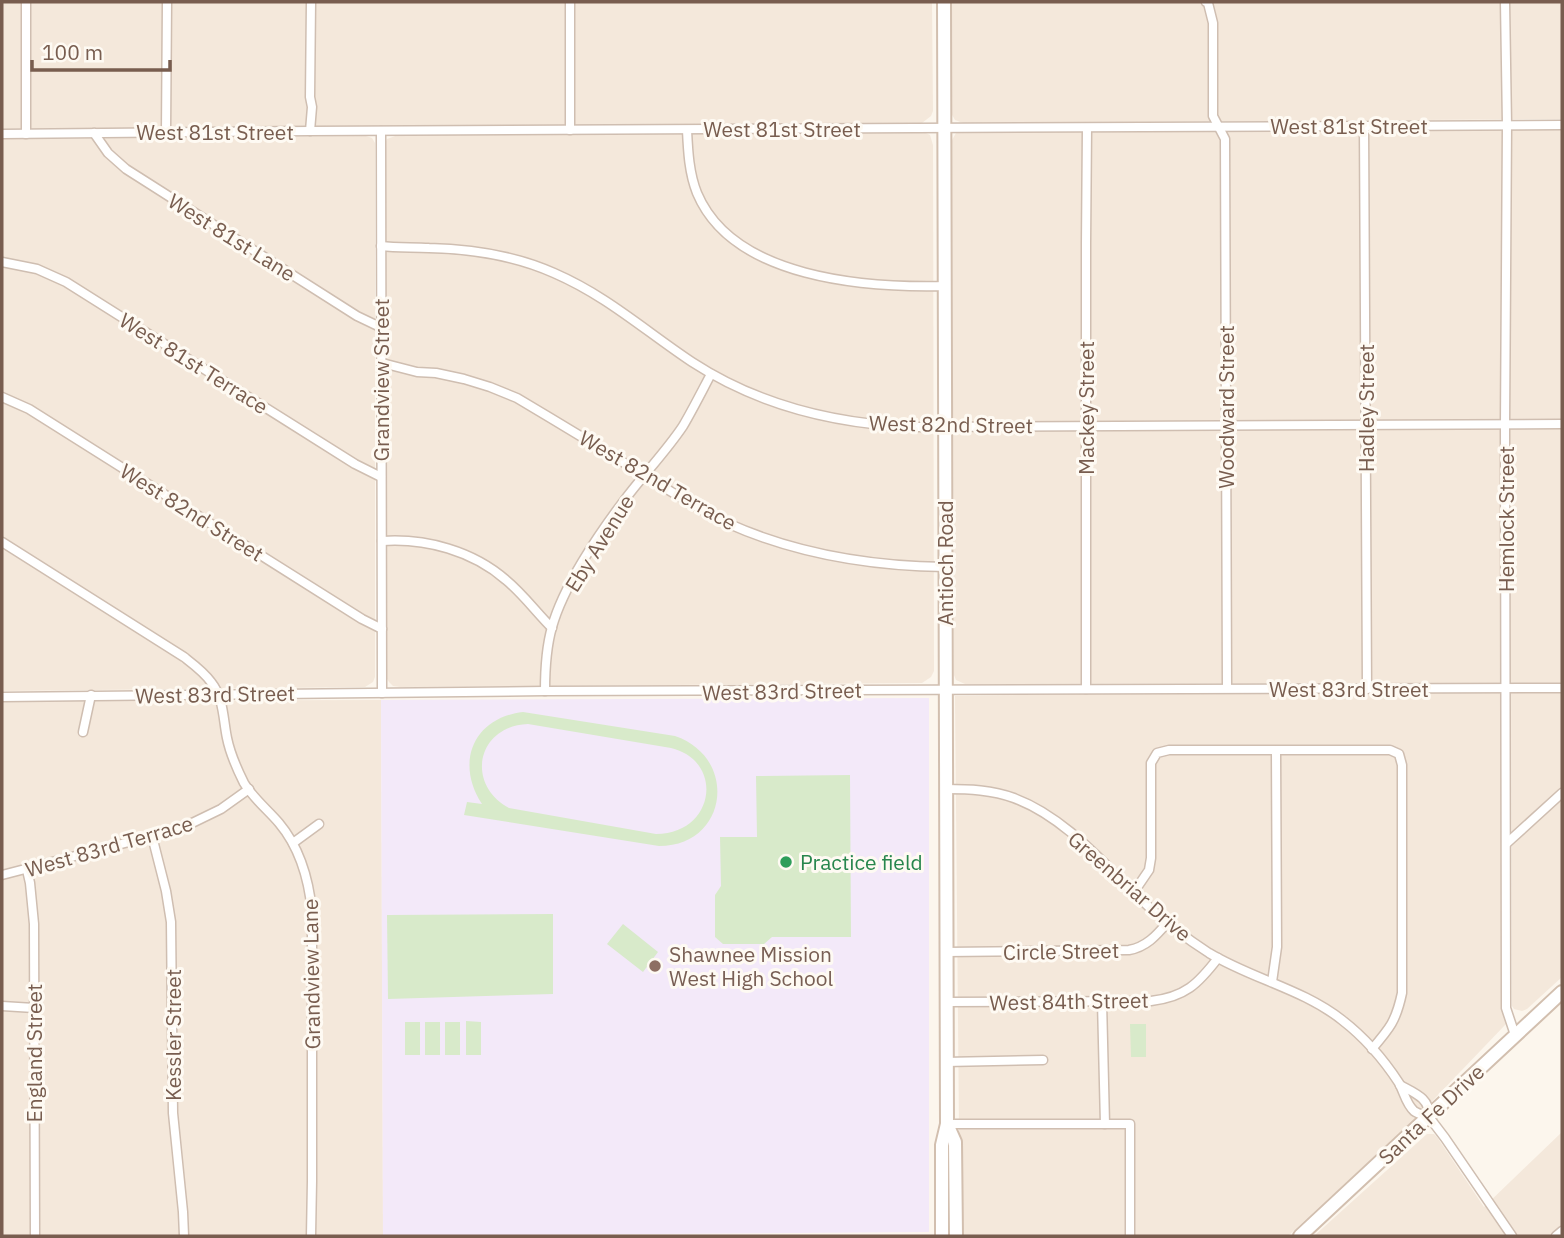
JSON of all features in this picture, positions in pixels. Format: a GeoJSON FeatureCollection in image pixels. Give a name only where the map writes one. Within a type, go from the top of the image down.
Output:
{"type":"FeatureCollection","features":[{"type":"Feature","properties":{"kind":"main road","name":"Antioch Road"},"geometry":{"type":"LineString","coordinates":[[942,1236],[942,1145],[947,1124],[944,2]]}},
{"type":"Feature","properties":{"kind":"main road","name":"Santa Fe Drive"},"geometry":{"type":"LineString","coordinates":[[1300,1236],[1562,992]]}},
{"type":"Feature","properties":{"kind":"main road","name":"Antioch Road"},"geometry":{"type":"LineString","coordinates":[[947,1124],[955,1142],[956,1236]]}},
{"type":"Feature","properties":{"kind":"street"},"geometry":{"type":"LineString","coordinates":[[26,2],[26,134]]}},
{"type":"Feature","properties":{"kind":"street"},"geometry":{"type":"LineString","coordinates":[[166,132],[167,2]]}},
{"type":"Feature","properties":{"kind":"street"},"geometry":{"type":"LineString","coordinates":[[310,131],[311,2]]}},
{"type":"Feature","properties":{"kind":"street"},"geometry":{"type":"LineString","coordinates":[[570,2],[570,130]]}},
{"type":"Feature","properties":{"kind":"street","name":"Woodward Street"},"geometry":{"type":"LineString","coordinates":[[1207,2],[1213,23],[1213,116],[1225,139],[1227,688]]}},
{"type":"Feature","properties":{"kind":"street","name":"Hemlock Street"},"geometry":{"type":"LineString","coordinates":[[1505,2],[1506,1009],[1515,1035]]}},
{"type":"Feature","properties":{"kind":"street","name":"West 81st Street"},"geometry":{"type":"LineString","coordinates":[[2,134],[1562,125]]}},
{"type":"Feature","properties":{"kind":"street","name":"Hadley Street"},"geometry":{"type":"LineString","coordinates":[[1364,127],[1367,689]]}},
{"type":"Feature","properties":{"kind":"street","name":"Mackey Street"},"geometry":{"type":"LineString","coordinates":[[1086,689],[1087,128]]}},
{"type":"Feature","properties":{"kind":"street"},"geometry":{"type":"LineString","coordinates":[[687,130],[691,176],[698,195],[717,225],[745,248],[776,263],[823,277],[883,285],[946,286]]}},
{"type":"Feature","properties":{"kind":"street","name":"Grandview Street"},"geometry":{"type":"LineString","coordinates":[[381,131],[382,629]]}},
{"type":"Feature","properties":{"kind":"street","name":"West 81st Lane"},"geometry":{"type":"LineString","coordinates":[[94,133],[108,153],[126,169],[356,316],[380,327]]}},
{"type":"Feature","properties":{"kind":"street","name":"West 82nd Street"},"geometry":{"type":"LineString","coordinates":[[381,246],[461,249],[519,260],[584,287],[613,304],[711,374],[774,402],[849,421],[880,425],[946,426],[1562,424]]}},
{"type":"Feature","properties":{"kind":"street","name":"West 81st Terrace"},"geometry":{"type":"LineString","coordinates":[[2,262],[37,269],[66,282],[355,464],[380,477]]}},
{"type":"Feature","properties":{"kind":"street","name":"West 82nd Terrace"},"geometry":{"type":"LineString","coordinates":[[382,363],[417,372],[464,379],[517,398],[696,506],[765,538],[812,552],[878,564],[945,567]]}},
{"type":"Feature","properties":{"kind":"street","name":"Eby Avenue"},"geometry":{"type":"LineString","coordinates":[[545,691],[546,660],[552,628],[557,612],[582,563],[615,512],[682,426],[711,374]]}},
{"type":"Feature","properties":{"kind":"street","name":"West 82nd Street"},"geometry":{"type":"LineString","coordinates":[[2,397],[29,409],[350,612],[382,629]]}},
{"type":"Feature","properties":{"kind":"street"},"geometry":{"type":"LineString","coordinates":[[382,541],[430,544],[471,557],[504,578],[552,628]]}},
{"type":"Feature","properties":{"kind":"street"},"geometry":{"type":"LineString","coordinates":[[2,542],[184,657],[212,682],[219,694]]}},
{"type":"Feature","properties":{"kind":"street"},"geometry":{"type":"LineString","coordinates":[[382,629],[382,693]]}},
{"type":"Feature","properties":{"kind":"street","name":"West 83rd Street"},"geometry":{"type":"LineString","coordinates":[[2,697],[545,691],[1562,688]]}},
{"type":"Feature","properties":{"kind":"street","name":"Grandview Lane"},"geometry":{"type":"LineString","coordinates":[[219,694],[234,760],[249,789],[293,843],[305,872],[312,912],[311,1236]]}},
{"type":"Feature","properties":{"kind":"street"},"geometry":{"type":"LineString","coordinates":[[83,732],[91,695]]}},
{"type":"Feature","properties":{"kind":"street"},"geometry":{"type":"LineString","coordinates":[[1134,892],[1149,870],[1152,858],[1152,763],[1157,753],[1169,750],[1390,750],[1399,754],[1402,765],[1402,993],[1393,1023],[1372,1049]]}},
{"type":"Feature","properties":{"kind":"street"},"geometry":{"type":"LineString","coordinates":[[1272,982],[1277,947],[1276,751]]}},
{"type":"Feature","properties":{"kind":"street","name":"West 83rd Terrace"},"geometry":{"type":"LineString","coordinates":[[2,875],[152,836],[203,819],[249,789]]}},
{"type":"Feature","properties":{"kind":"street","name":"Greenbriar Drive"},"geometry":{"type":"LineString","coordinates":[[946,789],[993,792],[1029,804],[1046,814],[1084,844],[1167,923],[1218,958],[1322,1006],[1343,1021],[1372,1049],[1400,1085],[1413,1110],[1429,1117],[1429,1107],[1424,1099],[1400,1085]]}},
{"type":"Feature","properties":{"kind":"street"},"geometry":{"type":"LineString","coordinates":[[1507,842],[1562,793]]}},
{"type":"Feature","properties":{"kind":"street"},"geometry":{"type":"LineString","coordinates":[[293,843],[319,824]]}},
{"type":"Feature","properties":{"kind":"street","name":"Kessler Street"},"geometry":{"type":"LineString","coordinates":[[152,836],[171,922],[173,1113],[184,1236]]}},
{"type":"Feature","properties":{"kind":"street","name":"England Street"},"geometry":{"type":"LineString","coordinates":[[27,870],[34,910],[35,1236]]}},
{"type":"Feature","properties":{"kind":"street","name":"Circle Street"},"geometry":{"type":"LineString","coordinates":[[945,952],[1129,950],[1153,940],[1167,923]]}},
{"type":"Feature","properties":{"kind":"street","name":"West 84th Street"},"geometry":{"type":"LineString","coordinates":[[945,1002],[1166,999],[1195,985],[1218,958]]}},
{"type":"Feature","properties":{"kind":"street"},"geometry":{"type":"LineString","coordinates":[[1102,1001],[1105,1125]]}},
{"type":"Feature","properties":{"kind":"street"},"geometry":{"type":"LineString","coordinates":[[2,1006],[34,1008]]}},
{"type":"Feature","properties":{"kind":"street"},"geometry":{"type":"LineString","coordinates":[[946,1062],[1043,1060]]}},
{"type":"Feature","properties":{"kind":"street"},"geometry":{"type":"LineString","coordinates":[[1429,1117],[1512,1236]]}},
{"type":"Feature","properties":{"kind":"street"},"geometry":{"type":"LineString","coordinates":[[947,1124],[1130,1125],[1130,1236]]}},
{"type":"Feature","properties":{"kind":"street"},"geometry":{"type":"LineString","coordinates":[[1556,1236],[1562,1231]]}},
{"type":"Feature","properties":{"kind":"shaded area"},"geometry":{"type":"Polygon","coordinates":[[[2,2],[932,2],[933,111],[922,123],[2,129],[2,2]]]}},
{"type":"Feature","properties":{"kind":"shaded area"},"geometry":{"type":"Polygon","coordinates":[[[951,2],[1562,2],[1562,119],[963,123],[955,120],[951,113],[951,2]]]}},
{"type":"Feature","properties":{"kind":"shaded area"},"geometry":{"type":"Polygon","coordinates":[[[1562,130],[1562,977],[1522,1011],[1512,1006],[1511,683],[965,684],[956,680],[952,140],[960,131],[1562,130]]]}},
{"type":"Feature","properties":{"kind":"shaded area"},"geometry":{"type":"Polygon","coordinates":[[[398,135],[930,135],[933,145],[934,671],[931,677],[922,683],[393,686],[386,677],[387,139],[398,135]]]}},
{"type":"Feature","properties":{"kind":"shaded area"},"geometry":{"type":"Polygon","coordinates":[[[372,138],[375,143],[373,682],[365,687],[2,691],[2,139],[372,138]]]}},
{"type":"Feature","properties":{"kind":"shaded area"},"geometry":{"type":"Polygon","coordinates":[[[1507,688],[1506,1024],[1417,1117],[1288,1236],[960,1236],[955,696],[1507,688]]]}},
{"type":"Feature","properties":{"kind":"shaded area","name":"Shawnee Mission West High School"},"geometry":{"type":"Polygon","coordinates":[[[929,698],[929,1232],[383,1236],[381,700],[929,698]]]}},
{"type":"Feature","properties":{"kind":"shaded area"},"geometry":{"type":"Polygon","coordinates":[[[381,700],[383,1236],[2,1236],[2,701],[381,700]]]}},
{"type":"Feature","properties":{"kind":"shaded area"},"geometry":{"type":"Polygon","coordinates":[[[1562,1132],[1562,1236],[1314,1236],[1427,1134],[1437,1137],[1484,1207],[1562,1132]]]}},
{"type":"Feature","properties":{"kind":"green space"},"geometry":{"type":"Polygon","coordinates":[[[523,712],[675,736],[696,747],[709,762],[716,780],[717,799],[711,817],[700,832],[682,842],[659,846],[464,815],[467,802],[482,804],[470,773],[470,758],[474,745],[481,733],[492,723],[523,712]],[[528,724],[511,727],[497,735],[488,745],[482,771],[486,785],[495,798],[509,808],[656,834],[676,831],[691,822],[701,810],[706,796],[706,781],[700,767],[688,755],[671,748],[528,724]]]}},
{"type":"Feature","properties":{"kind":"green space","name":"Practice field"},"geometry":{"type":"Polygon","coordinates":[[[850,775],[851,937],[772,937],[764,944],[723,944],[715,937],[715,895],[721,886],[720,837],[757,837],[756,776],[850,775]]]}},
{"type":"Feature","properties":{"kind":"green space"},"geometry":{"type":"Polygon","coordinates":[[[553,914],[553,994],[388,999],[387,915],[553,914]]]}},
{"type":"Feature","properties":{"kind":"green space"},"geometry":{"type":"Polygon","coordinates":[[[623,924],[658,952],[643,972],[607,944],[623,924]]]}},
{"type":"Feature","properties":{"kind":"green space"},"geometry":{"type":"Polygon","coordinates":[[[466,1021],[481,1022],[481,1055],[466,1055],[466,1021]]]}},
{"type":"Feature","properties":{"kind":"green space"},"geometry":{"type":"Polygon","coordinates":[[[405,1022],[420,1022],[420,1055],[405,1055],[405,1022]]]}},
{"type":"Feature","properties":{"kind":"green space"},"geometry":{"type":"Polygon","coordinates":[[[425,1022],[440,1022],[440,1055],[425,1055],[425,1022]]]}},
{"type":"Feature","properties":{"kind":"green space"},"geometry":{"type":"Polygon","coordinates":[[[445,1022],[460,1022],[460,1055],[445,1055],[445,1022]]]}},
{"type":"Feature","properties":{"kind":"green space"},"geometry":{"type":"Polygon","coordinates":[[[1130,1024],[1146,1024],[1146,1057],[1131,1057],[1130,1024]]]}},
{"type":"Feature","properties":{"kind":"place","name":"Practice field"},"geometry":{"type":"Point","coordinates":[786,862]}},
{"type":"Feature","properties":{"kind":"place","name":"Shawnee Mission West High School"},"geometry":{"type":"Point","coordinates":[655,966]}}]}
